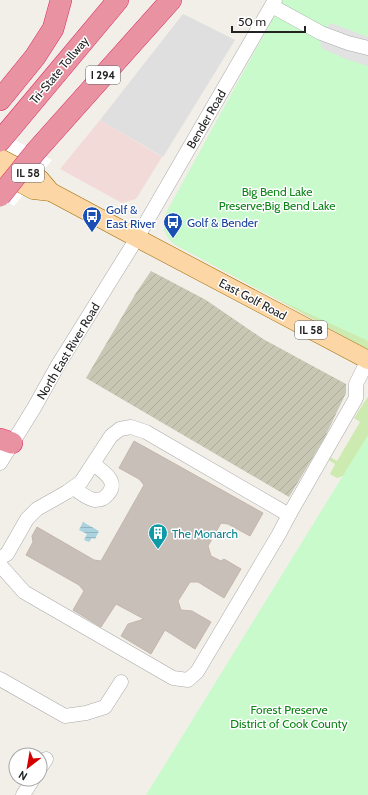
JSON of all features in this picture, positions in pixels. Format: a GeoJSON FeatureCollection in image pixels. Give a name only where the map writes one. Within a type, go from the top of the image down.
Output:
{"type":"FeatureCollection","features":[{"type":"Feature","properties":{"kind":"highway"},"geometry":{"type":"LineString","coordinates":[[0,100],[36,57],[52,29],[61,0]]}},
{"type":"Feature","properties":{"kind":"highway","name":"Tri-State Tollway"},"geometry":{"type":"LineString","coordinates":[[3,138],[118,0]]}},
{"type":"Feature","properties":{"kind":"highway","name":"I 294"},"geometry":{"type":"LineString","coordinates":[[0,196],[36,151],[171,0]]}},
{"type":"Feature","properties":{"kind":"main road","name":"IL 58"},"geometry":{"type":"LineString","coordinates":[[0,158],[40,179],[51,192],[137,238]]}},
{"type":"Feature","properties":{"kind":"main road","name":"IL 58"},"geometry":{"type":"LineString","coordinates":[[0,172],[33,190],[51,192]]}},
{"type":"Feature","properties":{"kind":"main road","name":"East Golf Road"},"geometry":{"type":"LineString","coordinates":[[137,238],[368,360]]}},
{"type":"Feature","properties":{"kind":"street"},"geometry":{"type":"LineString","coordinates":[[274,3],[321,33],[348,43],[368,48]]}},
{"type":"Feature","properties":{"kind":"street","name":"Bender Road"},"geometry":{"type":"LineString","coordinates":[[137,238],[274,3]]}},
{"type":"Feature","properties":{"kind":"street","name":"North East River Road"},"geometry":{"type":"LineString","coordinates":[[0,463],[6,441],[58,365],[137,238]]}},
{"type":"Feature","properties":{"kind":"street"},"geometry":{"type":"LineString","coordinates":[[0,565],[24,592],[172,678],[188,680],[197,672],[362,394],[356,384],[368,360]]}},
{"type":"Feature","properties":{"kind":"street"},"geometry":{"type":"LineString","coordinates":[[0,558],[7,554],[27,519],[37,509],[67,492],[81,482],[111,436],[120,429],[132,427],[146,432],[289,515]]}},
{"type":"Feature","properties":{"kind":"street"},"geometry":{"type":"LineString","coordinates":[[73,488],[90,498],[97,500],[102,499],[107,495],[111,490],[112,484],[110,479],[104,472],[93,464]]}},
{"type":"Feature","properties":{"kind":"street"},"geometry":{"type":"LineString","coordinates":[[0,679],[65,716],[86,713],[105,707],[121,682]]}},
{"type":"Feature","properties":{"kind":"shaded area"},"geometry":{"type":"Polygon","coordinates":[[[183,14],[235,40],[163,157],[100,120],[183,14]]]}},
{"type":"Feature","properties":{"kind":"shaded area"},"geometry":{"type":"Polygon","coordinates":[[[331,23],[368,37],[368,66],[346,59],[321,48],[321,33],[331,23]]]}},
{"type":"Feature","properties":{"kind":"shaded area"},"geometry":{"type":"Polygon","coordinates":[[[100,120],[162,157],[136,199],[122,203],[60,169],[100,120]]]}},
{"type":"Feature","properties":{"kind":"shaded area"},"geometry":{"type":"Polygon","coordinates":[[[151,271],[206,300],[263,339],[346,384],[346,393],[324,439],[289,497],[86,378],[136,293],[151,271]]]}},
{"type":"Feature","properties":{"kind":"green space","name":"Big Bend Lake Preserve;Big Bend Lake"},"geometry":{"type":"Polygon","coordinates":[[[283,0],[368,0],[368,341],[273,297],[174,244],[165,233],[164,229],[164,221],[167,211],[283,0]]]}},
{"type":"Feature","properties":{"kind":"green space"},"geometry":{"type":"Polygon","coordinates":[[[167,211],[368,338],[368,350],[174,244],[165,233],[164,229],[164,221],[167,211]]]}},
{"type":"Feature","properties":{"kind":"green space"},"geometry":{"type":"Polygon","coordinates":[[[368,397],[368,468],[337,478],[330,474],[335,464],[329,459],[330,457],[337,461],[360,422],[354,418],[368,397]]]}},
{"type":"Feature","properties":{"kind":"green space","name":"Forest Preserve District of Cook County"},"geometry":{"type":"Polygon","coordinates":[[[368,435],[368,795],[146,795],[156,779],[368,435]]]}},
{"type":"Feature","properties":{"kind":"water"},"geometry":{"type":"Polygon","coordinates":[[[83,522],[99,531],[95,539],[92,538],[89,542],[84,540],[87,534],[79,530],[83,522]]]}},
{"type":"Feature","properties":{"kind":"pier"},"geometry":{"type":"Polygon","coordinates":[[[0,132],[52,160],[14,206],[0,198],[0,132]]]}},
{"type":"Feature","properties":{"kind":"building","name":"The Monarch"},"geometry":{"type":"Polygon","coordinates":[[[134,441],[263,513],[250,536],[228,524],[221,523],[208,546],[211,556],[221,561],[224,559],[241,569],[224,598],[198,582],[190,582],[178,601],[181,610],[192,611],[211,622],[195,649],[165,630],[151,654],[121,636],[128,624],[144,619],[116,604],[101,627],[73,610],[84,591],[79,585],[26,555],[33,542],[32,536],[37,527],[94,560],[101,561],[144,485],[139,479],[119,468],[134,441]]]}},
{"type":"Feature","properties":{"kind":"place","name":"Golf & East River"},"geometry":{"type":"Point","coordinates":[92,233]}},
{"type":"Feature","properties":{"kind":"place","name":"Golf & Bender"},"geometry":{"type":"Point","coordinates":[173,239]}},
{"type":"Feature","properties":{"kind":"place","name":"The Monarch"},"geometry":{"type":"Point","coordinates":[158,550]}}]}
